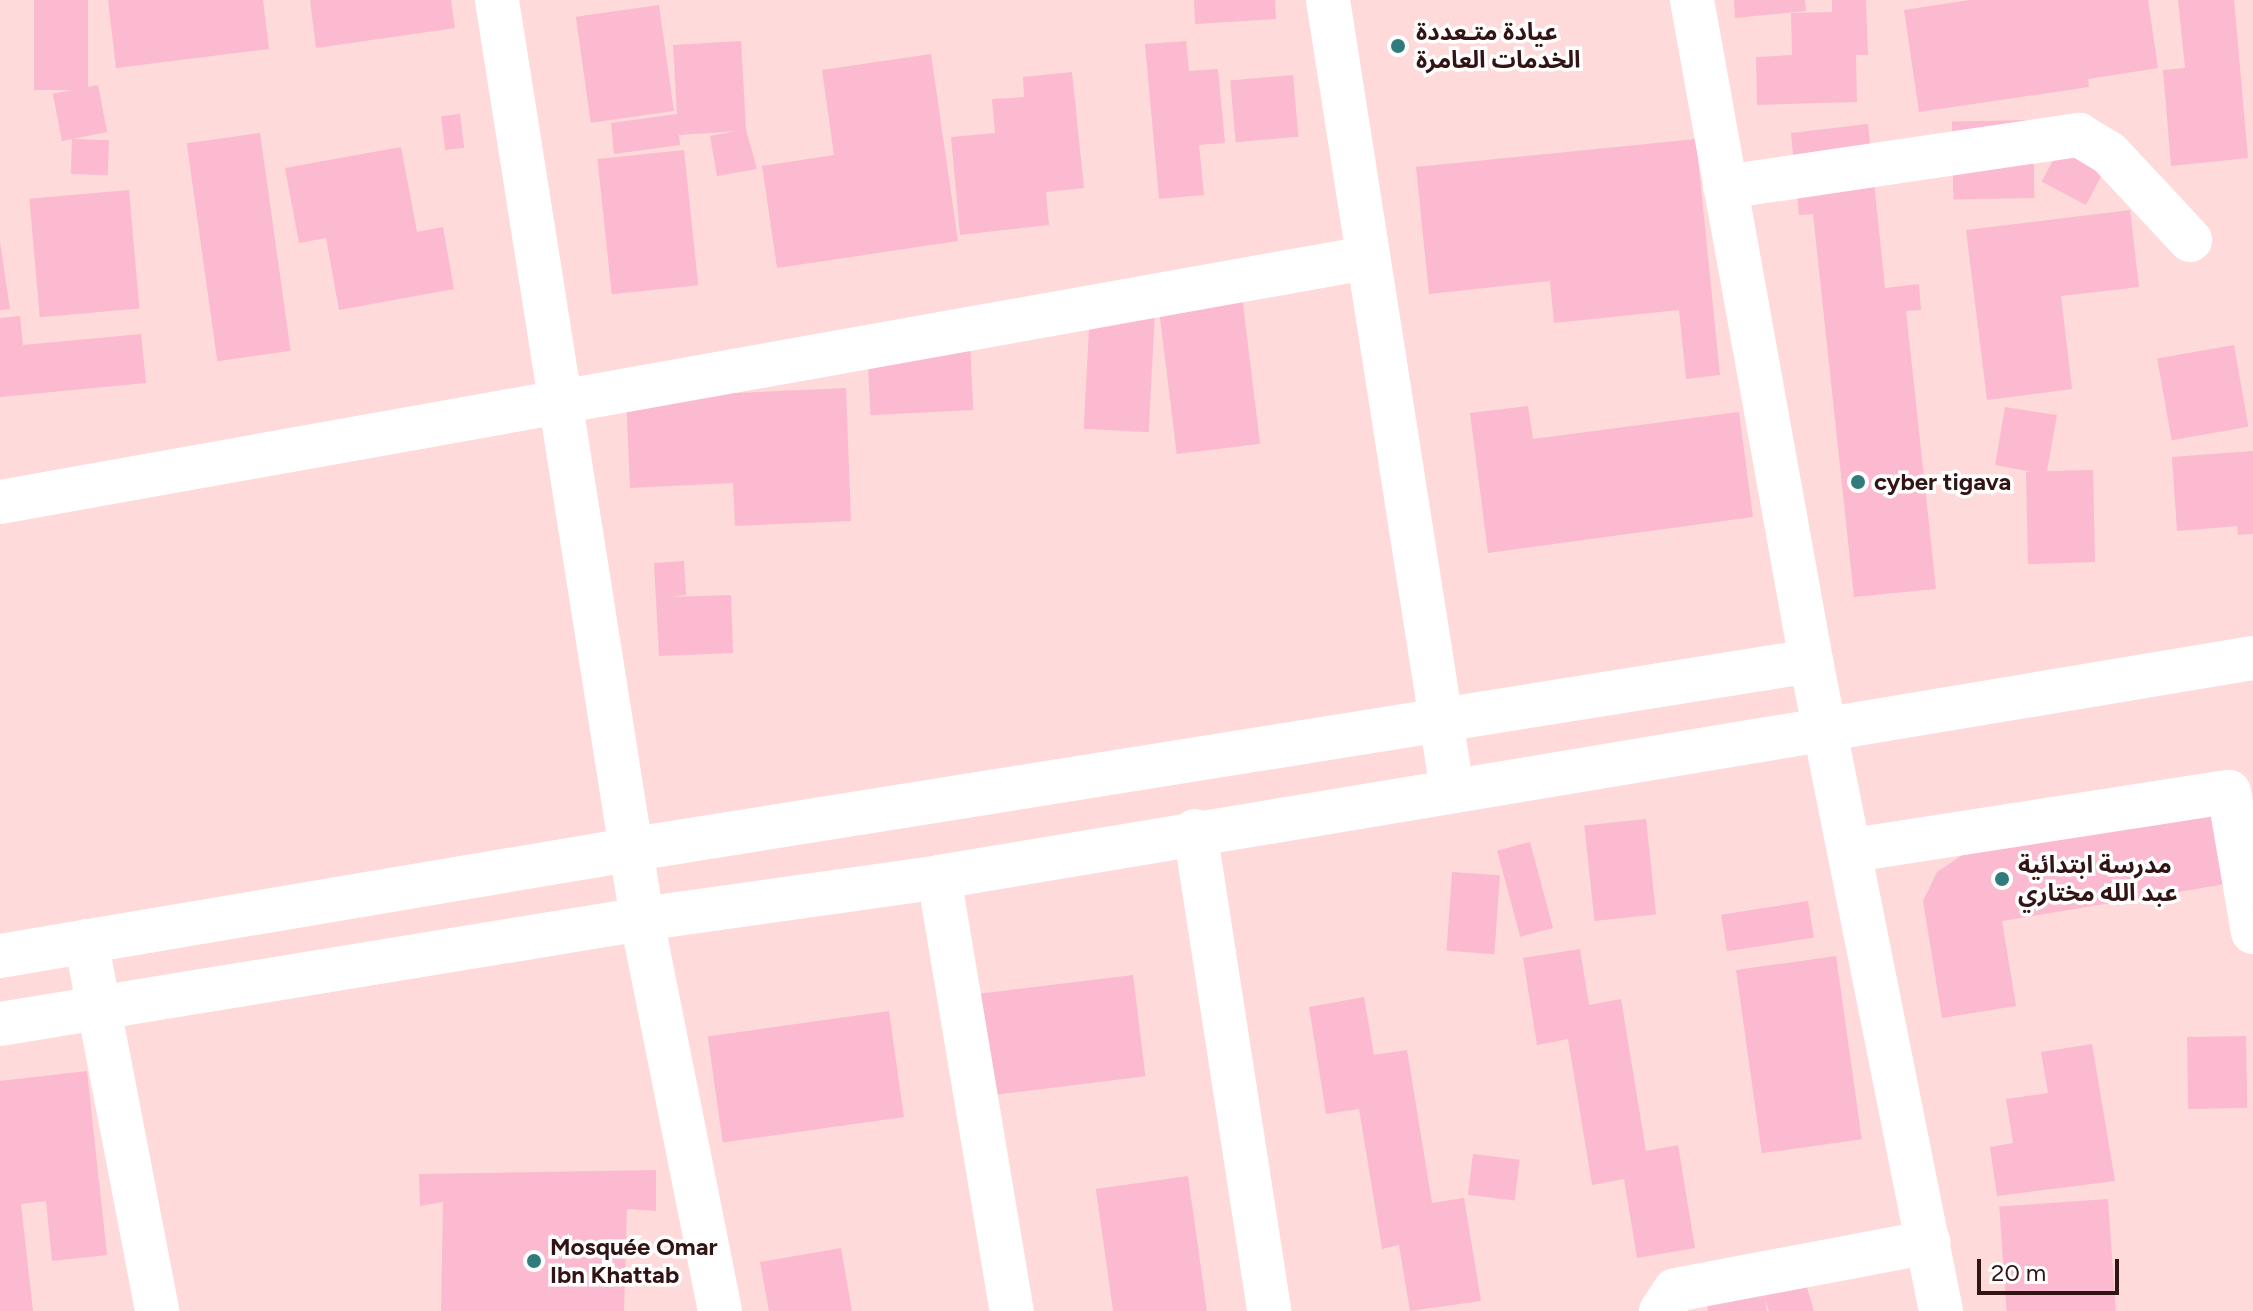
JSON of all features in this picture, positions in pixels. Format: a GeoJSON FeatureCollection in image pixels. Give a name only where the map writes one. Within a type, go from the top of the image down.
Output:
{"type":"FeatureCollection","features":[{"type":"Feature","properties":{"kind":"street"},"geometry":{"type":"LineString","coordinates":[[497,0],[634,849],[642,919],[720,1311]]}},
{"type":"Feature","properties":{"kind":"street"},"geometry":{"type":"LineString","coordinates":[[1328,0],[1437,721],[1452,790]]}},
{"type":"Feature","properties":{"kind":"street"},"geometry":{"type":"LineString","coordinates":[[1692,0],[1811,661],[1853,850],[1941,1311]]}},
{"type":"Feature","properties":{"kind":"street"},"geometry":{"type":"LineString","coordinates":[[1725,187],[2079,135],[2109,153],[2190,240]]}},
{"type":"Feature","properties":{"kind":"street"},"geometry":{"type":"LineString","coordinates":[[0,502],[1365,258]]}},
{"type":"Feature","properties":{"kind":"street"},"geometry":{"type":"LineString","coordinates":[[0,1024],[642,919],[939,877],[1195,831],[1825,731],[2253,658]]}},
{"type":"Feature","properties":{"kind":"street"},"geometry":{"type":"LineString","coordinates":[[0,956],[634,849],[1811,661]]}},
{"type":"Feature","properties":{"kind":"street"},"geometry":{"type":"LineString","coordinates":[[1853,850],[2229,792],[2253,932]]}},
{"type":"Feature","properties":{"kind":"street"},"geometry":{"type":"LineString","coordinates":[[1195,831],[1269,1311]]}},
{"type":"Feature","properties":{"kind":"street"},"geometry":{"type":"LineString","coordinates":[[939,877],[1012,1311]]}},
{"type":"Feature","properties":{"kind":"street"},"geometry":{"type":"LineString","coordinates":[[86,941],[157,1311]]}},
{"type":"Feature","properties":{"kind":"street"},"geometry":{"type":"LineString","coordinates":[[1661,1311],[1675,1290],[1928,1242]]}},
{"type":"Feature","properties":{"kind":"building"},"geometry":{"type":"Polygon","coordinates":[[[34,0],[88,0],[88,90],[34,90],[34,0]]]}},
{"type":"Feature","properties":{"kind":"building"},"geometry":{"type":"Polygon","coordinates":[[[108,0],[263,0],[269,49],[116,68],[108,0]]]}},
{"type":"Feature","properties":{"kind":"building"},"geometry":{"type":"Polygon","coordinates":[[[310,0],[451,0],[455,28],[316,48],[310,0]]]}},
{"type":"Feature","properties":{"kind":"building"},"geometry":{"type":"Polygon","coordinates":[[[1194,0],[1275,0],[1276,19],[1195,24],[1194,0]]]}},
{"type":"Feature","properties":{"kind":"building"},"geometry":{"type":"Polygon","coordinates":[[[1734,0],[1805,0],[1806,11],[1735,18],[1734,0]]]}},
{"type":"Feature","properties":{"kind":"building"},"geometry":{"type":"Polygon","coordinates":[[[1832,0],[1866,0],[1868,55],[1856,55],[1857,102],[1757,105],[1756,57],[1792,55],[1791,13],[1832,12],[1832,0]]]}},
{"type":"Feature","properties":{"kind":"building"},"geometry":{"type":"Polygon","coordinates":[[[1970,0],[2148,0],[2158,68],[2088,79],[2089,87],[1919,112],[1904,10],[1970,0]]]}},
{"type":"Feature","properties":{"kind":"building"},"geometry":{"type":"Polygon","coordinates":[[[2178,0],[2234,0],[2248,158],[2171,166],[2163,70],[2185,68],[2178,0]]]}},
{"type":"Feature","properties":{"kind":"building"},"geometry":{"type":"Polygon","coordinates":[[[659,5],[674,111],[591,123],[576,17],[659,5]]]}},
{"type":"Feature","properties":{"kind":"building"},"geometry":{"type":"Polygon","coordinates":[[[741,41],[746,130],[757,169],[717,176],[710,136],[737,131],[679,135],[680,145],[614,154],[611,123],[677,114],[673,45],[741,41]]]}},
{"type":"Feature","properties":{"kind":"building"},"geometry":{"type":"Polygon","coordinates":[[[1186,41],[1189,71],[1218,69],[1225,143],[1199,145],[1204,195],[1159,199],[1145,44],[1186,41]]]}},
{"type":"Feature","properties":{"kind":"building"},"geometry":{"type":"Polygon","coordinates":[[[931,54],[958,241],[777,268],[762,166],[834,155],[822,70],[931,54]]]}},
{"type":"Feature","properties":{"kind":"building"},"geometry":{"type":"Polygon","coordinates":[[[1072,72],[1084,188],[1046,192],[1049,225],[960,235],[951,137],[995,133],[992,99],[1024,97],[1023,77],[1072,72]]]}},
{"type":"Feature","properties":{"kind":"building"},"geometry":{"type":"Polygon","coordinates":[[[1293,75],[1298,137],[1236,142],[1230,80],[1293,75]]]}},
{"type":"Feature","properties":{"kind":"building"},"geometry":{"type":"Polygon","coordinates":[[[98,85],[107,132],[62,141],[53,94],[98,85]]]}},
{"type":"Feature","properties":{"kind":"building"},"geometry":{"type":"Polygon","coordinates":[[[460,114],[464,148],[445,150],[441,116],[460,114]]]}},
{"type":"Feature","properties":{"kind":"building"},"geometry":{"type":"Polygon","coordinates":[[[2033,120],[2034,198],[1953,199],[1952,121],[2033,120]]]}},
{"type":"Feature","properties":{"kind":"building"},"geometry":{"type":"Polygon","coordinates":[[[1868,124],[1885,288],[1919,284],[1921,310],[1906,311],[1936,589],[1854,597],[1813,214],[1799,215],[1791,133],[1868,124]]]}},
{"type":"Feature","properties":{"kind":"building"},"geometry":{"type":"Polygon","coordinates":[[[2068,132],[2112,155],[2086,205],[2042,181],[2068,132]]]}},
{"type":"Feature","properties":{"kind":"building"},"geometry":{"type":"Polygon","coordinates":[[[260,133],[291,351],[217,361],[187,143],[260,133]]]}},
{"type":"Feature","properties":{"kind":"building"},"geometry":{"type":"Polygon","coordinates":[[[72,139],[109,140],[108,175],[71,174],[72,139]]]}},
{"type":"Feature","properties":{"kind":"building"},"geometry":{"type":"Polygon","coordinates":[[[1696,139],[1720,375],[1686,379],[1679,310],[1554,323],[1550,281],[1429,294],[1416,167],[1696,139]]]}},
{"type":"Feature","properties":{"kind":"building"},"geometry":{"type":"Polygon","coordinates":[[[401,147],[417,232],[443,227],[454,289],[339,310],[326,238],[299,243],[285,168],[401,147]]]}},
{"type":"Feature","properties":{"kind":"building"},"geometry":{"type":"Polygon","coordinates":[[[684,150],[698,285],[612,294],[597,159],[684,150]]]}},
{"type":"Feature","properties":{"kind":"building"},"geometry":{"type":"Polygon","coordinates":[[[129,190],[139,309],[40,317],[29,199],[129,190]]]}},
{"type":"Feature","properties":{"kind":"building"},"geometry":{"type":"Polygon","coordinates":[[[2130,210],[2139,287],[2061,296],[2072,389],[1987,400],[1966,230],[2130,210]]]}},
{"type":"Feature","properties":{"kind":"building"},"geometry":{"type":"Polygon","coordinates":[[[0,242],[10,309],[0,310],[0,242]]]}},
{"type":"Feature","properties":{"kind":"building"},"geometry":{"type":"Polygon","coordinates":[[[1240,280],[1260,444],[1177,454],[1157,290],[1240,280]]]}},
{"type":"Feature","properties":{"kind":"building"},"geometry":{"type":"Polygon","coordinates":[[[1090,309],[1155,312],[1149,432],[1084,429],[1090,309]]]}},
{"type":"Feature","properties":{"kind":"building"},"geometry":{"type":"Polygon","coordinates":[[[20,316],[23,345],[141,334],[146,383],[0,397],[0,318],[20,316]]]}},
{"type":"Feature","properties":{"kind":"building"},"geometry":{"type":"Polygon","coordinates":[[[969,326],[973,410],[871,415],[866,331],[969,326]]]}},
{"type":"Feature","properties":{"kind":"building"},"geometry":{"type":"Polygon","coordinates":[[[2234,345],[2248,427],[2172,440],[2157,359],[2234,345]]]}},
{"type":"Feature","properties":{"kind":"building"},"geometry":{"type":"Polygon","coordinates":[[[846,388],[851,521],[735,526],[733,483],[630,488],[626,398],[846,388]]]}},
{"type":"Feature","properties":{"kind":"building"},"geometry":{"type":"Polygon","coordinates":[[[1528,406],[1533,439],[1739,412],[1753,517],[1488,553],[1470,413],[1528,406]]]}},
{"type":"Feature","properties":{"kind":"building"},"geometry":{"type":"Polygon","coordinates":[[[2005,407],[2057,415],[2047,471],[2093,470],[2095,562],[2028,564],[2026,472],[2032,472],[1995,465],[2005,407]]]}},
{"type":"Feature","properties":{"kind":"building"},"geometry":{"type":"Polygon","coordinates":[[[2253,451],[2253,534],[2238,535],[2237,526],[2177,531],[2172,457],[2253,451]]]}},
{"type":"Feature","properties":{"kind":"building"},"geometry":{"type":"Polygon","coordinates":[[[684,561],[686,595],[668,597],[731,595],[733,653],[659,656],[654,563],[684,561]]]}},
{"type":"Feature","properties":{"kind":"building"},"geometry":{"type":"Polygon","coordinates":[[[2214,810],[2226,884],[2002,921],[2016,1006],[1942,1018],[1923,901],[1937,872],[1967,852],[2214,810]]]}},
{"type":"Feature","properties":{"kind":"building"},"geometry":{"type":"Polygon","coordinates":[[[1646,819],[1656,914],[1594,921],[1584,825],[1646,819]]]}},
{"type":"Feature","properties":{"kind":"building"},"geometry":{"type":"Polygon","coordinates":[[[1530,842],[1553,928],[1520,937],[1497,851],[1530,842]]]}},
{"type":"Feature","properties":{"kind":"building"},"geometry":{"type":"Polygon","coordinates":[[[1452,872],[1500,875],[1494,954],[1446,951],[1452,872]]]}},
{"type":"Feature","properties":{"kind":"building"},"geometry":{"type":"Polygon","coordinates":[[[1808,901],[1814,938],[1727,951],[1721,915],[1808,901]]]}},
{"type":"Feature","properties":{"kind":"building"},"geometry":{"type":"Polygon","coordinates":[[[1580,949],[1589,1005],[1621,999],[1646,1151],[1678,1145],[1695,1248],[1637,1258],[1624,1179],[1592,1185],[1568,1039],[1537,1045],[1523,958],[1580,949]]]}},
{"type":"Feature","properties":{"kind":"building"},"geometry":{"type":"Polygon","coordinates":[[[1836,956],[1862,1139],[1762,1153],[1736,970],[1836,956]]]}},
{"type":"Feature","properties":{"kind":"building"},"geometry":{"type":"Polygon","coordinates":[[[1133,975],[1145,1076],[974,1097],[961,996],[1133,975]]]}},
{"type":"Feature","properties":{"kind":"building"},"geometry":{"type":"Polygon","coordinates":[[[1364,997],[1374,1055],[1407,1050],[1432,1203],[1464,1198],[1481,1301],[1410,1311],[1399,1245],[1382,1249],[1359,1109],[1326,1114],[1309,1007],[1364,997]]]}},
{"type":"Feature","properties":{"kind":"building"},"geometry":{"type":"Polygon","coordinates":[[[889,1011],[904,1117],[723,1142],[708,1036],[889,1011]]]}},
{"type":"Feature","properties":{"kind":"building"},"geometry":{"type":"Polygon","coordinates":[[[2246,1036],[2247,1108],[2188,1109],[2187,1037],[2246,1036]]]}},
{"type":"Feature","properties":{"kind":"building"},"geometry":{"type":"Polygon","coordinates":[[[2092,1044],[2115,1181],[1997,1196],[1990,1147],[2013,1143],[2006,1099],[2048,1093],[2041,1052],[2092,1044]]]}},
{"type":"Feature","properties":{"kind":"building"},"geometry":{"type":"Polygon","coordinates":[[[87,1071],[107,1255],[52,1261],[46,1201],[21,1204],[33,1311],[0,1311],[0,1081],[87,1071]]]}},
{"type":"Feature","properties":{"kind":"building"},"geometry":{"type":"Polygon","coordinates":[[[1473,1154],[1520,1160],[1515,1200],[1468,1195],[1473,1154]]]}},
{"type":"Feature","properties":{"kind":"building","name":"Mosquée Omar Ibn Khattab"},"geometry":{"type":"Polygon","coordinates":[[[656,1170],[656,1211],[627,1209],[624,1311],[441,1311],[443,1202],[420,1206],[419,1174],[656,1170]]]}},
{"type":"Feature","properties":{"kind":"building"},"geometry":{"type":"Polygon","coordinates":[[[1188,1176],[1207,1311],[1113,1311],[1096,1189],[1188,1176]]]}},
{"type":"Feature","properties":{"kind":"building"},"geometry":{"type":"Polygon","coordinates":[[[2108,1199],[2116,1311],[2007,1311],[1999,1207],[2108,1199]]]}},
{"type":"Feature","properties":{"kind":"building"},"geometry":{"type":"Polygon","coordinates":[[[841,1248],[852,1311],[769,1311],[760,1262],[841,1248]]]}},
{"type":"Feature","properties":{"kind":"building"},"geometry":{"type":"Polygon","coordinates":[[[1803,1274],[1814,1311],[1769,1311],[1765,1300],[1767,1311],[1708,1311],[1706,1301],[1803,1274]]]}},
{"type":"Feature","properties":{"kind":"place","name":"عيادة متـعددة الخدمات العامرة"},"geometry":{"type":"Point","coordinates":[1398,46]}},
{"type":"Feature","properties":{"kind":"place","name":"cyber tigava"},"geometry":{"type":"Point","coordinates":[1858,482]}},
{"type":"Feature","properties":{"kind":"place","name":"مدرسة ابتدائية عبد الله مختاري"},"geometry":{"type":"Point","coordinates":[2002,879]}},
{"type":"Feature","properties":{"kind":"place","name":"Mosquée Omar Ibn Khattab"},"geometry":{"type":"Point","coordinates":[534,1261]}}]}
